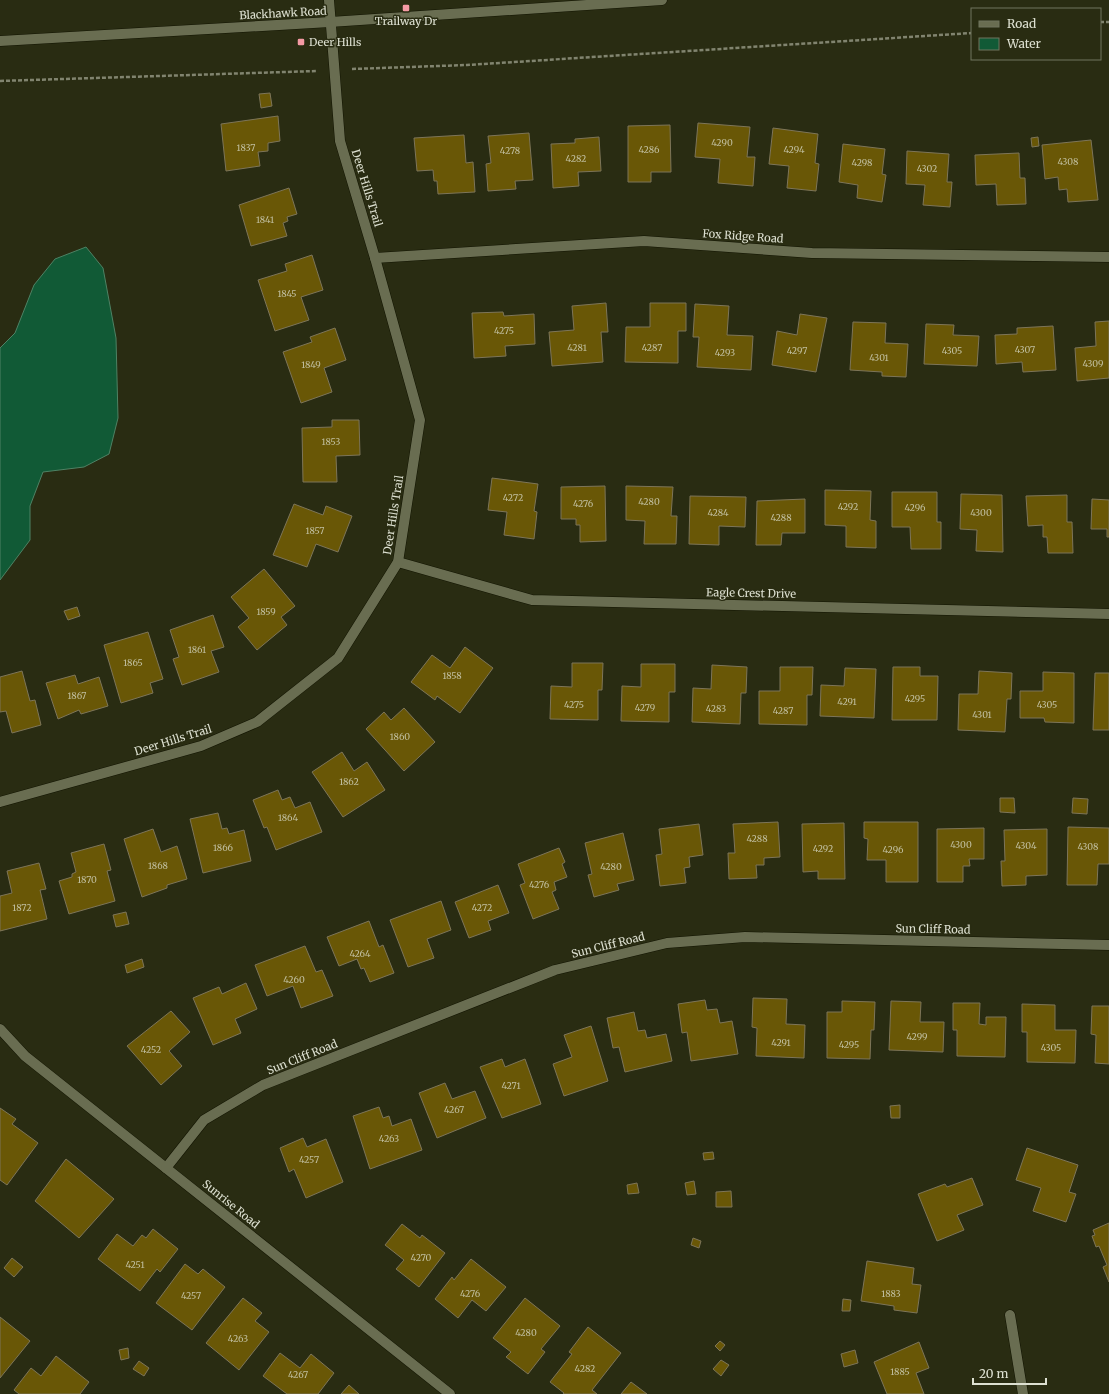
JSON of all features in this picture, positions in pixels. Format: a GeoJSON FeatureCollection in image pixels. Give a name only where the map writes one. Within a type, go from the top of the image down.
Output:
{"type":"FeatureCollection","features":[{"type":"Feature","properties":{"kind":"street","name":"Deer Hills Trail"},"geometry":{"type":"LineString","coordinates":[[0,802],[201,746],[257,722],[338,658],[398,562],[420,420],[376,258],[340,141],[329,0]]}},
{"type":"Feature","properties":{"kind":"street","name":"Blackhawk Road"},"geometry":{"type":"LineString","coordinates":[[0,41],[330,22],[662,0]]}},
{"type":"Feature","properties":{"kind":"street","name":"Fox Ridge Road"},"geometry":{"type":"LineString","coordinates":[[376,258],[644,241],[812,253],[1109,257]]}},
{"type":"Feature","properties":{"kind":"street","name":"Eagle Crest Drive"},"geometry":{"type":"LineString","coordinates":[[398,562],[532,600],[1109,614]]}},
{"type":"Feature","properties":{"kind":"street","name":"Sun Cliff Road"},"geometry":{"type":"LineString","coordinates":[[166,1168],[204,1120],[263,1085],[555,970],[667,943],[745,937],[1109,945]]}},
{"type":"Feature","properties":{"kind":"street","name":"Sunrise Road"},"geometry":{"type":"LineString","coordinates":[[0,1029],[25,1056],[450,1394]]}},
{"type":"Feature","properties":{"kind":"street"},"geometry":{"type":"LineString","coordinates":[[1010,1315],[1023,1394]]}},
{"type":"Feature","properties":{"kind":"path"},"geometry":{"type":"LineString","coordinates":[[0,82],[467,65],[971,32]]}},
{"type":"Feature","properties":{"kind":"water"},"geometry":{"type":"Polygon","coordinates":[[[86,247],[103,268],[116,338],[118,418],[109,454],[84,467],[43,472],[30,506],[30,540],[0,580],[0,348],[15,333],[34,285],[55,259],[86,247]]]}},
{"type":"Feature","properties":{"kind":"building"},"geometry":{"type":"Polygon","coordinates":[[[270,93],[272,106],[261,108],[259,94],[270,93]]]}},
{"type":"Feature","properties":{"kind":"building"},"geometry":{"type":"Polygon","coordinates":[[[278,116],[280,141],[268,143],[268,151],[258,152],[260,166],[226,171],[221,124],[278,116]]]}},
{"type":"Feature","properties":{"kind":"building"},"geometry":{"type":"Polygon","coordinates":[[[698,123],[750,127],[747,157],[755,157],[753,186],[718,183],[720,159],[695,157],[698,123]]]}},
{"type":"Feature","properties":{"kind":"building"},"geometry":{"type":"Polygon","coordinates":[[[670,125],[671,172],[651,172],[651,182],[628,182],[628,126],[670,125]]]}},
{"type":"Feature","properties":{"kind":"building"},"geometry":{"type":"Polygon","coordinates":[[[773,128],[818,134],[815,163],[819,164],[816,191],[787,188],[789,166],[769,164],[773,128]]]}},
{"type":"Feature","properties":{"kind":"building"},"geometry":{"type":"Polygon","coordinates":[[[529,133],[533,180],[515,181],[516,189],[488,191],[486,164],[491,163],[488,136],[529,133]]]}},
{"type":"Feature","properties":{"kind":"building"},"geometry":{"type":"Polygon","coordinates":[[[464,135],[466,163],[473,162],[475,192],[438,194],[437,181],[434,181],[433,170],[417,171],[414,138],[464,135]]]}},
{"type":"Feature","properties":{"kind":"building"},"geometry":{"type":"Polygon","coordinates":[[[599,137],[601,171],[578,172],[579,186],[553,188],[551,144],[575,143],[575,139],[599,137]]]}},
{"type":"Feature","properties":{"kind":"building"},"geometry":{"type":"Polygon","coordinates":[[[1038,137],[1039,146],[1032,147],[1031,138],[1038,137]]]}},
{"type":"Feature","properties":{"kind":"building"},"geometry":{"type":"Polygon","coordinates":[[[1091,140],[1098,200],[1068,202],[1067,189],[1059,190],[1058,177],[1045,179],[1042,145],[1091,140]]]}},
{"type":"Feature","properties":{"kind":"building"},"geometry":{"type":"Polygon","coordinates":[[[843,144],[885,149],[882,174],[886,175],[882,202],[857,198],[858,185],[839,182],[843,144]]]}},
{"type":"Feature","properties":{"kind":"building"},"geometry":{"type":"Polygon","coordinates":[[[907,151],[949,154],[947,182],[952,182],[950,207],[923,205],[925,185],[906,184],[907,151]]]}},
{"type":"Feature","properties":{"kind":"building"},"geometry":{"type":"Polygon","coordinates":[[[1019,153],[1020,178],[1025,178],[1026,204],[997,205],[996,184],[976,185],[975,155],[1019,153]]]}},
{"type":"Feature","properties":{"kind":"building"},"geometry":{"type":"Polygon","coordinates":[[[289,188],[297,214],[287,217],[288,221],[283,223],[287,236],[251,246],[239,205],[289,188]]]}},
{"type":"Feature","properties":{"kind":"building"},"geometry":{"type":"Polygon","coordinates":[[[312,255],[323,290],[301,297],[309,320],[275,331],[258,280],[287,271],[285,264],[312,255]]]}},
{"type":"Feature","properties":{"kind":"building"},"geometry":{"type":"Polygon","coordinates":[[[606,303],[608,332],[601,332],[603,362],[552,366],[549,332],[574,330],[572,306],[606,303]]]}},
{"type":"Feature","properties":{"kind":"building"},"geometry":{"type":"Polygon","coordinates":[[[650,303],[686,303],[686,331],[678,331],[678,363],[625,362],[626,327],[650,327],[650,303]]]}},
{"type":"Feature","properties":{"kind":"building"},"geometry":{"type":"Polygon","coordinates":[[[695,304],[729,306],[727,335],[753,336],[751,370],[697,367],[699,337],[693,337],[695,304]]]}},
{"type":"Feature","properties":{"kind":"building"},"geometry":{"type":"Polygon","coordinates":[[[503,312],[504,316],[534,314],[535,344],[505,346],[506,356],[474,358],[472,313],[503,312]]]}},
{"type":"Feature","properties":{"kind":"building"},"geometry":{"type":"Polygon","coordinates":[[[800,314],[827,318],[816,372],[772,365],[777,331],[797,335],[800,314]]]}},
{"type":"Feature","properties":{"kind":"building"},"geometry":{"type":"Polygon","coordinates":[[[1109,321],[1109,378],[1077,381],[1075,348],[1096,346],[1095,322],[1109,321]]]}},
{"type":"Feature","properties":{"kind":"building"},"geometry":{"type":"Polygon","coordinates":[[[853,322],[886,323],[885,343],[908,344],[906,377],[882,376],[882,372],[850,370],[853,322]]]}},
{"type":"Feature","properties":{"kind":"building"},"geometry":{"type":"Polygon","coordinates":[[[926,324],[954,325],[953,335],[979,336],[977,366],[924,364],[926,324]]]}},
{"type":"Feature","properties":{"kind":"building"},"geometry":{"type":"Polygon","coordinates":[[[1053,326],[1056,370],[1023,372],[1022,362],[996,364],[995,335],[1017,334],[1017,328],[1053,326]]]}},
{"type":"Feature","properties":{"kind":"building"},"geometry":{"type":"Polygon","coordinates":[[[335,328],[346,360],[324,368],[332,392],[301,403],[283,352],[312,342],[310,337],[335,328]]]}},
{"type":"Feature","properties":{"kind":"building"},"geometry":{"type":"Polygon","coordinates":[[[332,420],[359,420],[360,455],[336,456],[337,482],[303,482],[302,428],[332,427],[332,420]]]}},
{"type":"Feature","properties":{"kind":"building"},"geometry":{"type":"Polygon","coordinates":[[[492,478],[538,484],[534,511],[537,512],[534,539],[504,535],[507,512],[488,510],[492,478]]]}},
{"type":"Feature","properties":{"kind":"building"},"geometry":{"type":"Polygon","coordinates":[[[605,486],[606,541],[580,542],[580,525],[576,525],[576,519],[561,519],[561,487],[605,486]]]}},
{"type":"Feature","properties":{"kind":"building"},"geometry":{"type":"Polygon","coordinates":[[[626,486],[673,487],[671,516],[677,516],[676,544],[644,544],[645,521],[626,520],[626,486]]]}},
{"type":"Feature","properties":{"kind":"building"},"geometry":{"type":"Polygon","coordinates":[[[825,490],[871,491],[870,520],[876,521],[876,548],[846,547],[846,526],[825,525],[825,490]]]}},
{"type":"Feature","properties":{"kind":"building"},"geometry":{"type":"Polygon","coordinates":[[[892,492],[937,492],[937,522],[941,522],[941,549],[911,549],[910,527],[892,527],[892,492]]]}},
{"type":"Feature","properties":{"kind":"building"},"geometry":{"type":"Polygon","coordinates":[[[961,494],[1002,495],[1003,552],[976,551],[977,530],[960,529],[961,494]]]}},
{"type":"Feature","properties":{"kind":"building"},"geometry":{"type":"Polygon","coordinates":[[[1067,495],[1067,522],[1072,522],[1073,553],[1048,553],[1047,537],[1043,537],[1043,525],[1028,526],[1026,496],[1067,495]]]}},
{"type":"Feature","properties":{"kind":"building"},"geometry":{"type":"Polygon","coordinates":[[[690,496],[746,497],[745,527],[719,526],[719,545],[689,544],[690,496]]]}},
{"type":"Feature","properties":{"kind":"building"},"geometry":{"type":"Polygon","coordinates":[[[805,499],[805,533],[782,533],[781,545],[756,545],[757,501],[805,499]]]}},
{"type":"Feature","properties":{"kind":"building"},"geometry":{"type":"Polygon","coordinates":[[[1092,499],[1109,500],[1109,537],[1107,537],[1107,529],[1091,529],[1092,499]]]}},
{"type":"Feature","properties":{"kind":"building"},"geometry":{"type":"Polygon","coordinates":[[[294,504],[323,515],[326,506],[352,516],[338,552],[316,544],[307,567],[273,555],[294,504]]]}},
{"type":"Feature","properties":{"kind":"building"},"geometry":{"type":"Polygon","coordinates":[[[264,569],[295,606],[281,617],[287,625],[257,650],[238,627],[249,618],[231,597],[264,569]]]}},
{"type":"Feature","properties":{"kind":"building"},"geometry":{"type":"Polygon","coordinates":[[[77,607],[80,616],[68,620],[64,611],[77,607]]]}},
{"type":"Feature","properties":{"kind":"building"},"geometry":{"type":"Polygon","coordinates":[[[213,615],[224,647],[211,651],[219,672],[182,685],[173,659],[179,657],[170,630],[213,615]]]}},
{"type":"Feature","properties":{"kind":"building"},"geometry":{"type":"Polygon","coordinates":[[[148,632],[163,679],[150,683],[153,693],[121,703],[104,645],[148,632]]]}},
{"type":"Feature","properties":{"kind":"building"},"geometry":{"type":"Polygon","coordinates":[[[465,647],[493,668],[460,713],[437,696],[435,700],[411,682],[432,655],[450,668],[465,647]]]}},
{"type":"Feature","properties":{"kind":"building"},"geometry":{"type":"Polygon","coordinates":[[[572,663],[603,663],[602,690],[598,690],[598,720],[550,719],[551,686],[572,687],[572,663]]]}},
{"type":"Feature","properties":{"kind":"building"},"geometry":{"type":"Polygon","coordinates":[[[641,664],[675,664],[675,692],[669,692],[669,722],[621,721],[622,686],[641,687],[641,664]]]}},
{"type":"Feature","properties":{"kind":"building"},"geometry":{"type":"Polygon","coordinates":[[[712,665],[747,667],[746,693],[741,693],[740,724],[692,722],[693,688],[711,689],[712,665]]]}},
{"type":"Feature","properties":{"kind":"building"},"geometry":{"type":"Polygon","coordinates":[[[780,667],[813,667],[812,695],[807,695],[807,725],[759,724],[759,691],[780,691],[780,667]]]}},
{"type":"Feature","properties":{"kind":"building"},"geometry":{"type":"Polygon","coordinates":[[[893,667],[920,667],[920,676],[938,676],[937,720],[892,720],[893,667]]]}},
{"type":"Feature","properties":{"kind":"building"},"geometry":{"type":"Polygon","coordinates":[[[845,668],[876,669],[874,718],[820,716],[821,685],[844,686],[845,668]]]}},
{"type":"Feature","properties":{"kind":"building"},"geometry":{"type":"Polygon","coordinates":[[[22,671],[30,701],[35,700],[41,725],[12,733],[6,711],[0,712],[0,677],[22,671]]]}},
{"type":"Feature","properties":{"kind":"building"},"geometry":{"type":"Polygon","coordinates":[[[979,671],[1012,673],[1011,699],[1007,699],[1005,732],[958,730],[959,694],[978,694],[979,671]]]}},
{"type":"Feature","properties":{"kind":"building"},"geometry":{"type":"Polygon","coordinates":[[[1043,672],[1074,673],[1074,723],[1045,722],[1044,718],[1020,718],[1020,691],[1043,691],[1043,672]]]}},
{"type":"Feature","properties":{"kind":"building"},"geometry":{"type":"Polygon","coordinates":[[[1095,673],[1109,673],[1109,730],[1093,730],[1095,673]]]}},
{"type":"Feature","properties":{"kind":"building"},"geometry":{"type":"Polygon","coordinates":[[[75,675],[78,684],[99,677],[108,706],[81,714],[79,710],[58,719],[46,683],[75,675]]]}},
{"type":"Feature","properties":{"kind":"building"},"geometry":{"type":"Polygon","coordinates":[[[404,708],[435,742],[404,771],[366,729],[384,712],[391,720],[404,708]]]}},
{"type":"Feature","properties":{"kind":"building"},"geometry":{"type":"Polygon","coordinates":[[[342,752],[354,771],[367,762],[385,790],[343,817],[312,772],[342,752]]]}},
{"type":"Feature","properties":{"kind":"building"},"geometry":{"type":"Polygon","coordinates":[[[278,790],[282,800],[290,797],[295,808],[310,802],[322,832],[276,850],[267,827],[264,828],[253,800],[278,790]]]}},
{"type":"Feature","properties":{"kind":"building"},"geometry":{"type":"Polygon","coordinates":[[[1000,798],[1014,798],[1015,813],[1000,812],[1000,798]]]}},
{"type":"Feature","properties":{"kind":"building"},"geometry":{"type":"Polygon","coordinates":[[[1073,798],[1088,799],[1087,814],[1072,813],[1073,798]]]}},
{"type":"Feature","properties":{"kind":"building"},"geometry":{"type":"Polygon","coordinates":[[[218,813],[222,829],[227,828],[229,834],[244,830],[251,861],[203,873],[190,819],[218,813]]]}},
{"type":"Feature","properties":{"kind":"building"},"geometry":{"type":"Polygon","coordinates":[[[778,822],[780,857],[764,858],[764,865],[756,865],[757,878],[729,879],[728,853],[735,853],[733,824],[778,822]]]}},
{"type":"Feature","properties":{"kind":"building"},"geometry":{"type":"Polygon","coordinates":[[[864,822],[918,822],[918,882],[886,882],[886,860],[867,860],[868,839],[864,838],[864,822]]]}},
{"type":"Feature","properties":{"kind":"building"},"geometry":{"type":"Polygon","coordinates":[[[844,823],[845,879],[818,879],[818,871],[803,872],[802,824],[844,823]]]}},
{"type":"Feature","properties":{"kind":"building"},"geometry":{"type":"Polygon","coordinates":[[[699,824],[703,855],[689,857],[690,867],[684,868],[686,883],[660,886],[656,855],[662,854],[659,829],[699,824]]]}},
{"type":"Feature","properties":{"kind":"building"},"geometry":{"type":"Polygon","coordinates":[[[1068,827],[1109,828],[1109,864],[1098,864],[1097,885],[1067,885],[1068,827]]]}},
{"type":"Feature","properties":{"kind":"building"},"geometry":{"type":"Polygon","coordinates":[[[984,828],[984,859],[969,859],[970,866],[963,866],[963,882],[937,882],[937,829],[984,828]]]}},
{"type":"Feature","properties":{"kind":"building"},"geometry":{"type":"Polygon","coordinates":[[[153,829],[161,852],[177,846],[187,879],[167,885],[167,888],[142,897],[124,839],[153,829]]]}},
{"type":"Feature","properties":{"kind":"building"},"geometry":{"type":"Polygon","coordinates":[[[1047,829],[1047,875],[1026,876],[1026,885],[1002,886],[1001,861],[1005,861],[1004,830],[1047,829]]]}},
{"type":"Feature","properties":{"kind":"building"},"geometry":{"type":"Polygon","coordinates":[[[623,833],[634,880],[617,884],[619,890],[594,897],[588,875],[592,874],[585,843],[623,833]]]}},
{"type":"Feature","properties":{"kind":"building"},"geometry":{"type":"Polygon","coordinates":[[[104,844],[111,870],[107,871],[115,901],[69,914],[59,881],[72,877],[72,874],[76,872],[71,853],[104,844]]]}},
{"type":"Feature","properties":{"kind":"building"},"geometry":{"type":"Polygon","coordinates":[[[559,848],[565,862],[562,864],[567,877],[554,882],[556,890],[552,892],[559,909],[533,919],[520,885],[525,883],[518,864],[559,848]]]}},
{"type":"Feature","properties":{"kind":"building"},"geometry":{"type":"Polygon","coordinates":[[[39,863],[46,889],[40,890],[47,919],[0,931],[0,896],[12,893],[7,871],[39,863]]]}},
{"type":"Feature","properties":{"kind":"building"},"geometry":{"type":"Polygon","coordinates":[[[498,885],[509,913],[488,921],[491,930],[469,938],[455,902],[498,885]]]}},
{"type":"Feature","properties":{"kind":"building"},"geometry":{"type":"Polygon","coordinates":[[[441,901],[451,930],[427,939],[434,958],[408,967],[390,920],[441,901]]]}},
{"type":"Feature","properties":{"kind":"building"},"geometry":{"type":"Polygon","coordinates":[[[126,912],[129,924],[116,927],[113,915],[126,912]]]}},
{"type":"Feature","properties":{"kind":"building"},"geometry":{"type":"Polygon","coordinates":[[[369,921],[379,947],[383,945],[394,973],[370,982],[364,968],[361,969],[357,959],[339,966],[327,937],[369,921]]]}},
{"type":"Feature","properties":{"kind":"building"},"geometry":{"type":"Polygon","coordinates":[[[305,946],[316,972],[322,970],[333,996],[301,1008],[293,986],[267,996],[255,965],[305,946]]]}},
{"type":"Feature","properties":{"kind":"building"},"geometry":{"type":"Polygon","coordinates":[[[142,959],[144,967],[127,973],[125,965],[142,959]]]}},
{"type":"Feature","properties":{"kind":"building"},"geometry":{"type":"Polygon","coordinates":[[[246,983],[257,1009],[235,1019],[241,1033],[213,1045],[193,998],[219,987],[222,994],[246,983]]]}},
{"type":"Feature","properties":{"kind":"building"},"geometry":{"type":"Polygon","coordinates":[[[753,998],[787,999],[786,1024],[805,1025],[804,1058],[756,1056],[757,1028],[752,1027],[753,998]]]}},
{"type":"Feature","properties":{"kind":"building"},"geometry":{"type":"Polygon","coordinates":[[[705,1000],[707,1010],[717,1009],[720,1023],[732,1021],[738,1054],[691,1061],[687,1032],[682,1033],[678,1004],[705,1000]]]}},
{"type":"Feature","properties":{"kind":"building"},"geometry":{"type":"Polygon","coordinates":[[[842,1001],[875,1002],[874,1030],[871,1030],[870,1059],[827,1058],[827,1012],[842,1012],[842,1001]]]}},
{"type":"Feature","properties":{"kind":"building"},"geometry":{"type":"Polygon","coordinates":[[[891,1001],[921,1002],[920,1022],[944,1022],[943,1052],[889,1050],[891,1001]]]}},
{"type":"Feature","properties":{"kind":"building"},"geometry":{"type":"Polygon","coordinates":[[[953,1003],[980,1003],[979,1024],[986,1025],[986,1017],[1006,1017],[1005,1057],[957,1056],[957,1030],[953,1030],[953,1003]]]}},
{"type":"Feature","properties":{"kind":"building"},"geometry":{"type":"Polygon","coordinates":[[[1022,1004],[1055,1005],[1055,1030],[1076,1030],[1075,1063],[1027,1062],[1027,1032],[1022,1032],[1022,1004]]]}},
{"type":"Feature","properties":{"kind":"building"},"geometry":{"type":"Polygon","coordinates":[[[1092,1006],[1109,1006],[1109,1064],[1095,1063],[1096,1035],[1091,1034],[1092,1006]]]}},
{"type":"Feature","properties":{"kind":"building"},"geometry":{"type":"Polygon","coordinates":[[[171,1011],[190,1032],[169,1051],[182,1066],[161,1085],[127,1046],[171,1011]]]}},
{"type":"Feature","properties":{"kind":"building"},"geometry":{"type":"Polygon","coordinates":[[[634,1012],[638,1031],[645,1030],[647,1038],[666,1034],[672,1061],[625,1072],[619,1047],[613,1048],[607,1018],[634,1012]]]}},
{"type":"Feature","properties":{"kind":"building"},"geometry":{"type":"Polygon","coordinates":[[[591,1026],[608,1081],[564,1096],[553,1064],[572,1057],[564,1035],[591,1026]]]}},
{"type":"Feature","properties":{"kind":"building"},"geometry":{"type":"Polygon","coordinates":[[[502,1059],[505,1067],[525,1059],[541,1104],[502,1118],[480,1067],[502,1059]]]}},
{"type":"Feature","properties":{"kind":"building"},"geometry":{"type":"Polygon","coordinates":[[[445,1083],[452,1099],[475,1091],[486,1118],[437,1138],[419,1093],[445,1083]]]}},
{"type":"Feature","properties":{"kind":"building"},"geometry":{"type":"Polygon","coordinates":[[[900,1105],[900,1118],[891,1118],[890,1106],[900,1105]]]}},
{"type":"Feature","properties":{"kind":"building"},"geometry":{"type":"Polygon","coordinates":[[[379,1107],[383,1118],[389,1116],[392,1126],[411,1119],[422,1150],[370,1169],[353,1116],[379,1107]]]}},
{"type":"Feature","properties":{"kind":"building"},"geometry":{"type":"Polygon","coordinates":[[[0,1108],[16,1119],[12,1124],[38,1143],[7,1185],[0,1180],[0,1108]]]}},
{"type":"Feature","properties":{"kind":"building"},"geometry":{"type":"Polygon","coordinates":[[[303,1138],[307,1147],[326,1139],[343,1182],[306,1198],[294,1169],[289,1172],[280,1148],[303,1138]]]}},
{"type":"Feature","properties":{"kind":"building"},"geometry":{"type":"Polygon","coordinates":[[[1027,1148],[1078,1165],[1069,1192],[1076,1194],[1066,1222],[1033,1211],[1041,1188],[1016,1180],[1027,1148]]]}},
{"type":"Feature","properties":{"kind":"building"},"geometry":{"type":"Polygon","coordinates":[[[713,1152],[714,1159],[704,1160],[703,1153],[713,1152]]]}},
{"type":"Feature","properties":{"kind":"building"},"geometry":{"type":"Polygon","coordinates":[[[66,1159],[114,1199],[79,1238],[35,1201],[66,1159]]]}},
{"type":"Feature","properties":{"kind":"building"},"geometry":{"type":"Polygon","coordinates":[[[972,1178],[983,1205],[957,1215],[964,1230],[937,1241],[918,1194],[945,1184],[947,1187],[972,1178]]]}},
{"type":"Feature","properties":{"kind":"building"},"geometry":{"type":"Polygon","coordinates":[[[694,1181],[696,1194],[687,1195],[685,1183],[694,1181]]]}},
{"type":"Feature","properties":{"kind":"building"},"geometry":{"type":"Polygon","coordinates":[[[637,1183],[639,1193],[628,1194],[627,1185],[637,1183]]]}},
{"type":"Feature","properties":{"kind":"building"},"geometry":{"type":"Polygon","coordinates":[[[731,1191],[732,1207],[716,1207],[716,1192],[731,1191]]]}},
{"type":"Feature","properties":{"kind":"building"},"geometry":{"type":"Polygon","coordinates":[[[1109,1223],[1109,1282],[1103,1267],[1107,1265],[1099,1246],[1096,1247],[1092,1236],[1095,1235],[1093,1230],[1109,1223]]]}},
{"type":"Feature","properties":{"kind":"building"},"geometry":{"type":"Polygon","coordinates":[[[402,1224],[420,1238],[422,1235],[445,1253],[419,1287],[396,1269],[404,1260],[385,1245],[402,1224]]]}},
{"type":"Feature","properties":{"kind":"building"},"geometry":{"type":"Polygon","coordinates":[[[153,1229],[178,1249],[160,1272],[157,1269],[140,1291],[98,1259],[117,1234],[133,1246],[142,1235],[146,1238],[153,1229]]]}},
{"type":"Feature","properties":{"kind":"building"},"geometry":{"type":"Polygon","coordinates":[[[693,1238],[701,1241],[699,1248],[691,1245],[693,1238]]]}},
{"type":"Feature","properties":{"kind":"building"},"geometry":{"type":"Polygon","coordinates":[[[12,1258],[23,1267],[14,1277],[4,1268],[12,1258]]]}},
{"type":"Feature","properties":{"kind":"building"},"geometry":{"type":"Polygon","coordinates":[[[471,1259],[506,1287],[486,1311],[472,1300],[458,1318],[435,1299],[452,1277],[454,1280],[471,1259]]]}},
{"type":"Feature","properties":{"kind":"building"},"geometry":{"type":"Polygon","coordinates":[[[867,1261],[914,1268],[912,1284],[921,1285],[917,1313],[894,1310],[894,1306],[861,1301],[867,1261]]]}},
{"type":"Feature","properties":{"kind":"building"},"geometry":{"type":"Polygon","coordinates":[[[185,1264],[198,1274],[203,1269],[225,1287],[192,1330],[156,1303],[185,1264]]]}},
{"type":"Feature","properties":{"kind":"building"},"geometry":{"type":"Polygon","coordinates":[[[243,1298],[262,1313],[255,1321],[269,1332],[239,1370],[206,1343],[243,1298]]]}},
{"type":"Feature","properties":{"kind":"building"},"geometry":{"type":"Polygon","coordinates":[[[525,1298],[560,1326],[541,1349],[545,1352],[528,1374],[506,1357],[511,1352],[493,1338],[525,1298]]]}},
{"type":"Feature","properties":{"kind":"building"},"geometry":{"type":"Polygon","coordinates":[[[843,1299],[851,1300],[850,1311],[842,1311],[843,1299]]]}},
{"type":"Feature","properties":{"kind":"building"},"geometry":{"type":"Polygon","coordinates":[[[0,1317],[30,1341],[0,1378],[0,1317]]]}},
{"type":"Feature","properties":{"kind":"building"},"geometry":{"type":"Polygon","coordinates":[[[588,1327],[621,1353],[592,1390],[597,1394],[563,1394],[564,1393],[550,1382],[572,1354],[569,1352],[588,1327]]]}},
{"type":"Feature","properties":{"kind":"building"},"geometry":{"type":"Polygon","coordinates":[[[720,1341],[725,1345],[720,1351],[715,1346],[720,1341]]]}},
{"type":"Feature","properties":{"kind":"building"},"geometry":{"type":"Polygon","coordinates":[[[919,1342],[929,1368],[916,1373],[924,1394],[887,1394],[874,1362],[919,1342]]]}},
{"type":"Feature","properties":{"kind":"building"},"geometry":{"type":"Polygon","coordinates":[[[128,1348],[129,1358],[121,1360],[119,1350],[128,1348]]]}},
{"type":"Feature","properties":{"kind":"building"},"geometry":{"type":"Polygon","coordinates":[[[855,1350],[858,1363],[844,1367],[841,1354],[855,1350]]]}},
{"type":"Feature","properties":{"kind":"building"},"geometry":{"type":"Polygon","coordinates":[[[280,1353],[300,1368],[311,1354],[334,1373],[318,1394],[287,1394],[263,1376],[280,1353]]]}},
{"type":"Feature","properties":{"kind":"building"},"geometry":{"type":"Polygon","coordinates":[[[56,1356],[89,1382],[80,1394],[19,1394],[14,1390],[31,1368],[41,1376],[56,1356]]]}},
{"type":"Feature","properties":{"kind":"building"},"geometry":{"type":"Polygon","coordinates":[[[721,1360],[729,1365],[721,1376],[713,1369],[721,1360]]]}},
{"type":"Feature","properties":{"kind":"building"},"geometry":{"type":"Polygon","coordinates":[[[139,1361],[149,1368],[144,1376],[133,1369],[139,1361]]]}},
{"type":"Feature","properties":{"kind":"building"},"geometry":{"type":"Polygon","coordinates":[[[631,1382],[647,1394],[621,1394],[631,1382]]]}},
{"type":"Feature","properties":{"kind":"building"},"geometry":{"type":"Polygon","coordinates":[[[349,1385],[359,1394],[341,1394],[349,1385]]]}},
{"type":"Feature","properties":{"kind":"place","name":"Trailway Dr"},"geometry":{"type":"Point","coordinates":[406,8]}},
{"type":"Feature","properties":{"kind":"place","name":"Deer Hills"},"geometry":{"type":"Point","coordinates":[301,42]}}]}
